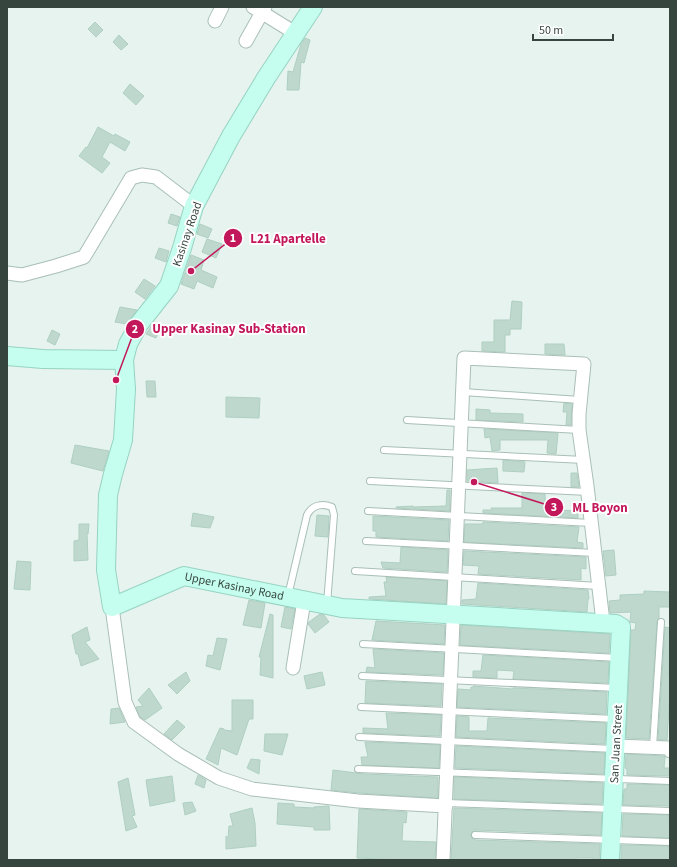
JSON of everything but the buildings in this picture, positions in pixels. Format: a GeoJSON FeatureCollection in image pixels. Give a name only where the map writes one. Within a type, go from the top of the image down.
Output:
{"type":"FeatureCollection","features":[{"type":"Feature","properties":{"kind":"street"},"geometry":{"type":"LineString","coordinates":[[215,21],[222,7]]}},
{"type":"Feature","properties":{"kind":"street","name":"Kasinay Road"},"geometry":{"type":"LineString","coordinates":[[124,360],[128,344],[139,324],[169,286],[194,206],[231,136],[295,33],[313,7]]}},
{"type":"Feature","properties":{"kind":"street"},"geometry":{"type":"LineString","coordinates":[[246,41],[260,9],[295,33]]}},
{"type":"Feature","properties":{"kind":"street"},"geometry":{"type":"LineString","coordinates":[[7,273],[22,275],[84,257],[131,178],[142,175],[156,177],[194,206]]}},
{"type":"Feature","properties":{"kind":"street"},"geometry":{"type":"LineString","coordinates":[[7,356],[44,359],[124,360],[126,389],[123,440],[108,495],[106,570],[125,702],[134,722],[185,758],[219,778],[252,789],[358,801],[446,804]]}},
{"type":"Feature","properties":{"kind":"street"},"geometry":{"type":"LineString","coordinates":[[443,860],[464,358],[584,364],[580,400],[579,430],[592,522],[603,622]]}},
{"type":"Feature","properties":{"kind":"street","name":"Upper Kasinay Road"},"geometry":{"type":"LineString","coordinates":[[112,607],[184,576],[296,600],[342,608],[603,622],[616,624],[621,627]]}},
{"type":"Feature","properties":{"kind":"street"},"geometry":{"type":"LineString","coordinates":[[293,668],[296,600]]}},
{"type":"Feature","properties":{"kind":"street","name":"San Juan Street"},"geometry":{"type":"LineString","coordinates":[[610,860],[621,627]]}},
{"type":"Feature","properties":{"kind":"street"},"geometry":{"type":"LineString","coordinates":[[615,747],[668,748],[670,751]]}},
{"type":"Feature","properties":{"kind":"lane"},"geometry":{"type":"LineString","coordinates":[[463,392],[580,400]]}},
{"type":"Feature","properties":{"kind":"lane"},"geometry":{"type":"LineString","coordinates":[[407,420],[579,430]]}},
{"type":"Feature","properties":{"kind":"lane"},"geometry":{"type":"LineString","coordinates":[[384,450],[584,460]]}},
{"type":"Feature","properties":{"kind":"lane"},"geometry":{"type":"LineString","coordinates":[[370,481],[588,492]]}},
{"type":"Feature","properties":{"kind":"lane"},"geometry":{"type":"LineString","coordinates":[[296,600],[307,515],[309,510],[313,507],[325,504],[332,507],[334,515],[327,606]]}},
{"type":"Feature","properties":{"kind":"lane"},"geometry":{"type":"LineString","coordinates":[[368,511],[592,522]]}},
{"type":"Feature","properties":{"kind":"lane"},"geometry":{"type":"LineString","coordinates":[[366,541],[595,553]]}},
{"type":"Feature","properties":{"kind":"lane"},"geometry":{"type":"LineString","coordinates":[[355,571],[599,586]]}},
{"type":"Feature","properties":{"kind":"lane"},"geometry":{"type":"LineString","coordinates":[[653,747],[661,622]]}},
{"type":"Feature","properties":{"kind":"lane"},"geometry":{"type":"LineString","coordinates":[[363,644],[620,658]]}},
{"type":"Feature","properties":{"kind":"lane"},"geometry":{"type":"LineString","coordinates":[[362,676],[618,688]]}},
{"type":"Feature","properties":{"kind":"lane"},"geometry":{"type":"LineString","coordinates":[[360,706],[617,719]]}},
{"type":"Feature","properties":{"kind":"lane"},"geometry":{"type":"LineString","coordinates":[[359,738],[615,747]]}},
{"type":"Feature","properties":{"kind":"lane"},"geometry":{"type":"LineString","coordinates":[[358,769],[670,782]]}},
{"type":"Feature","properties":{"kind":"lane"},"geometry":{"type":"LineString","coordinates":[[446,804],[670,811]]}},
{"type":"Feature","properties":{"kind":"lane"},"geometry":{"type":"LineString","coordinates":[[475,835],[670,842]]}},
{"type":"Feature","properties":{"kind":"place","name":"L21 Apartelle"},"geometry":{"type":"Point","coordinates":[191,271]}},
{"type":"Feature","properties":{"kind":"place","name":"Upper Kasinay Sub-Station"},"geometry":{"type":"Point","coordinates":[116,380]}},
{"type":"Feature","properties":{"kind":"place","name":"ML Boyon"},"geometry":{"type":"Point","coordinates":[474,482]}}]}
